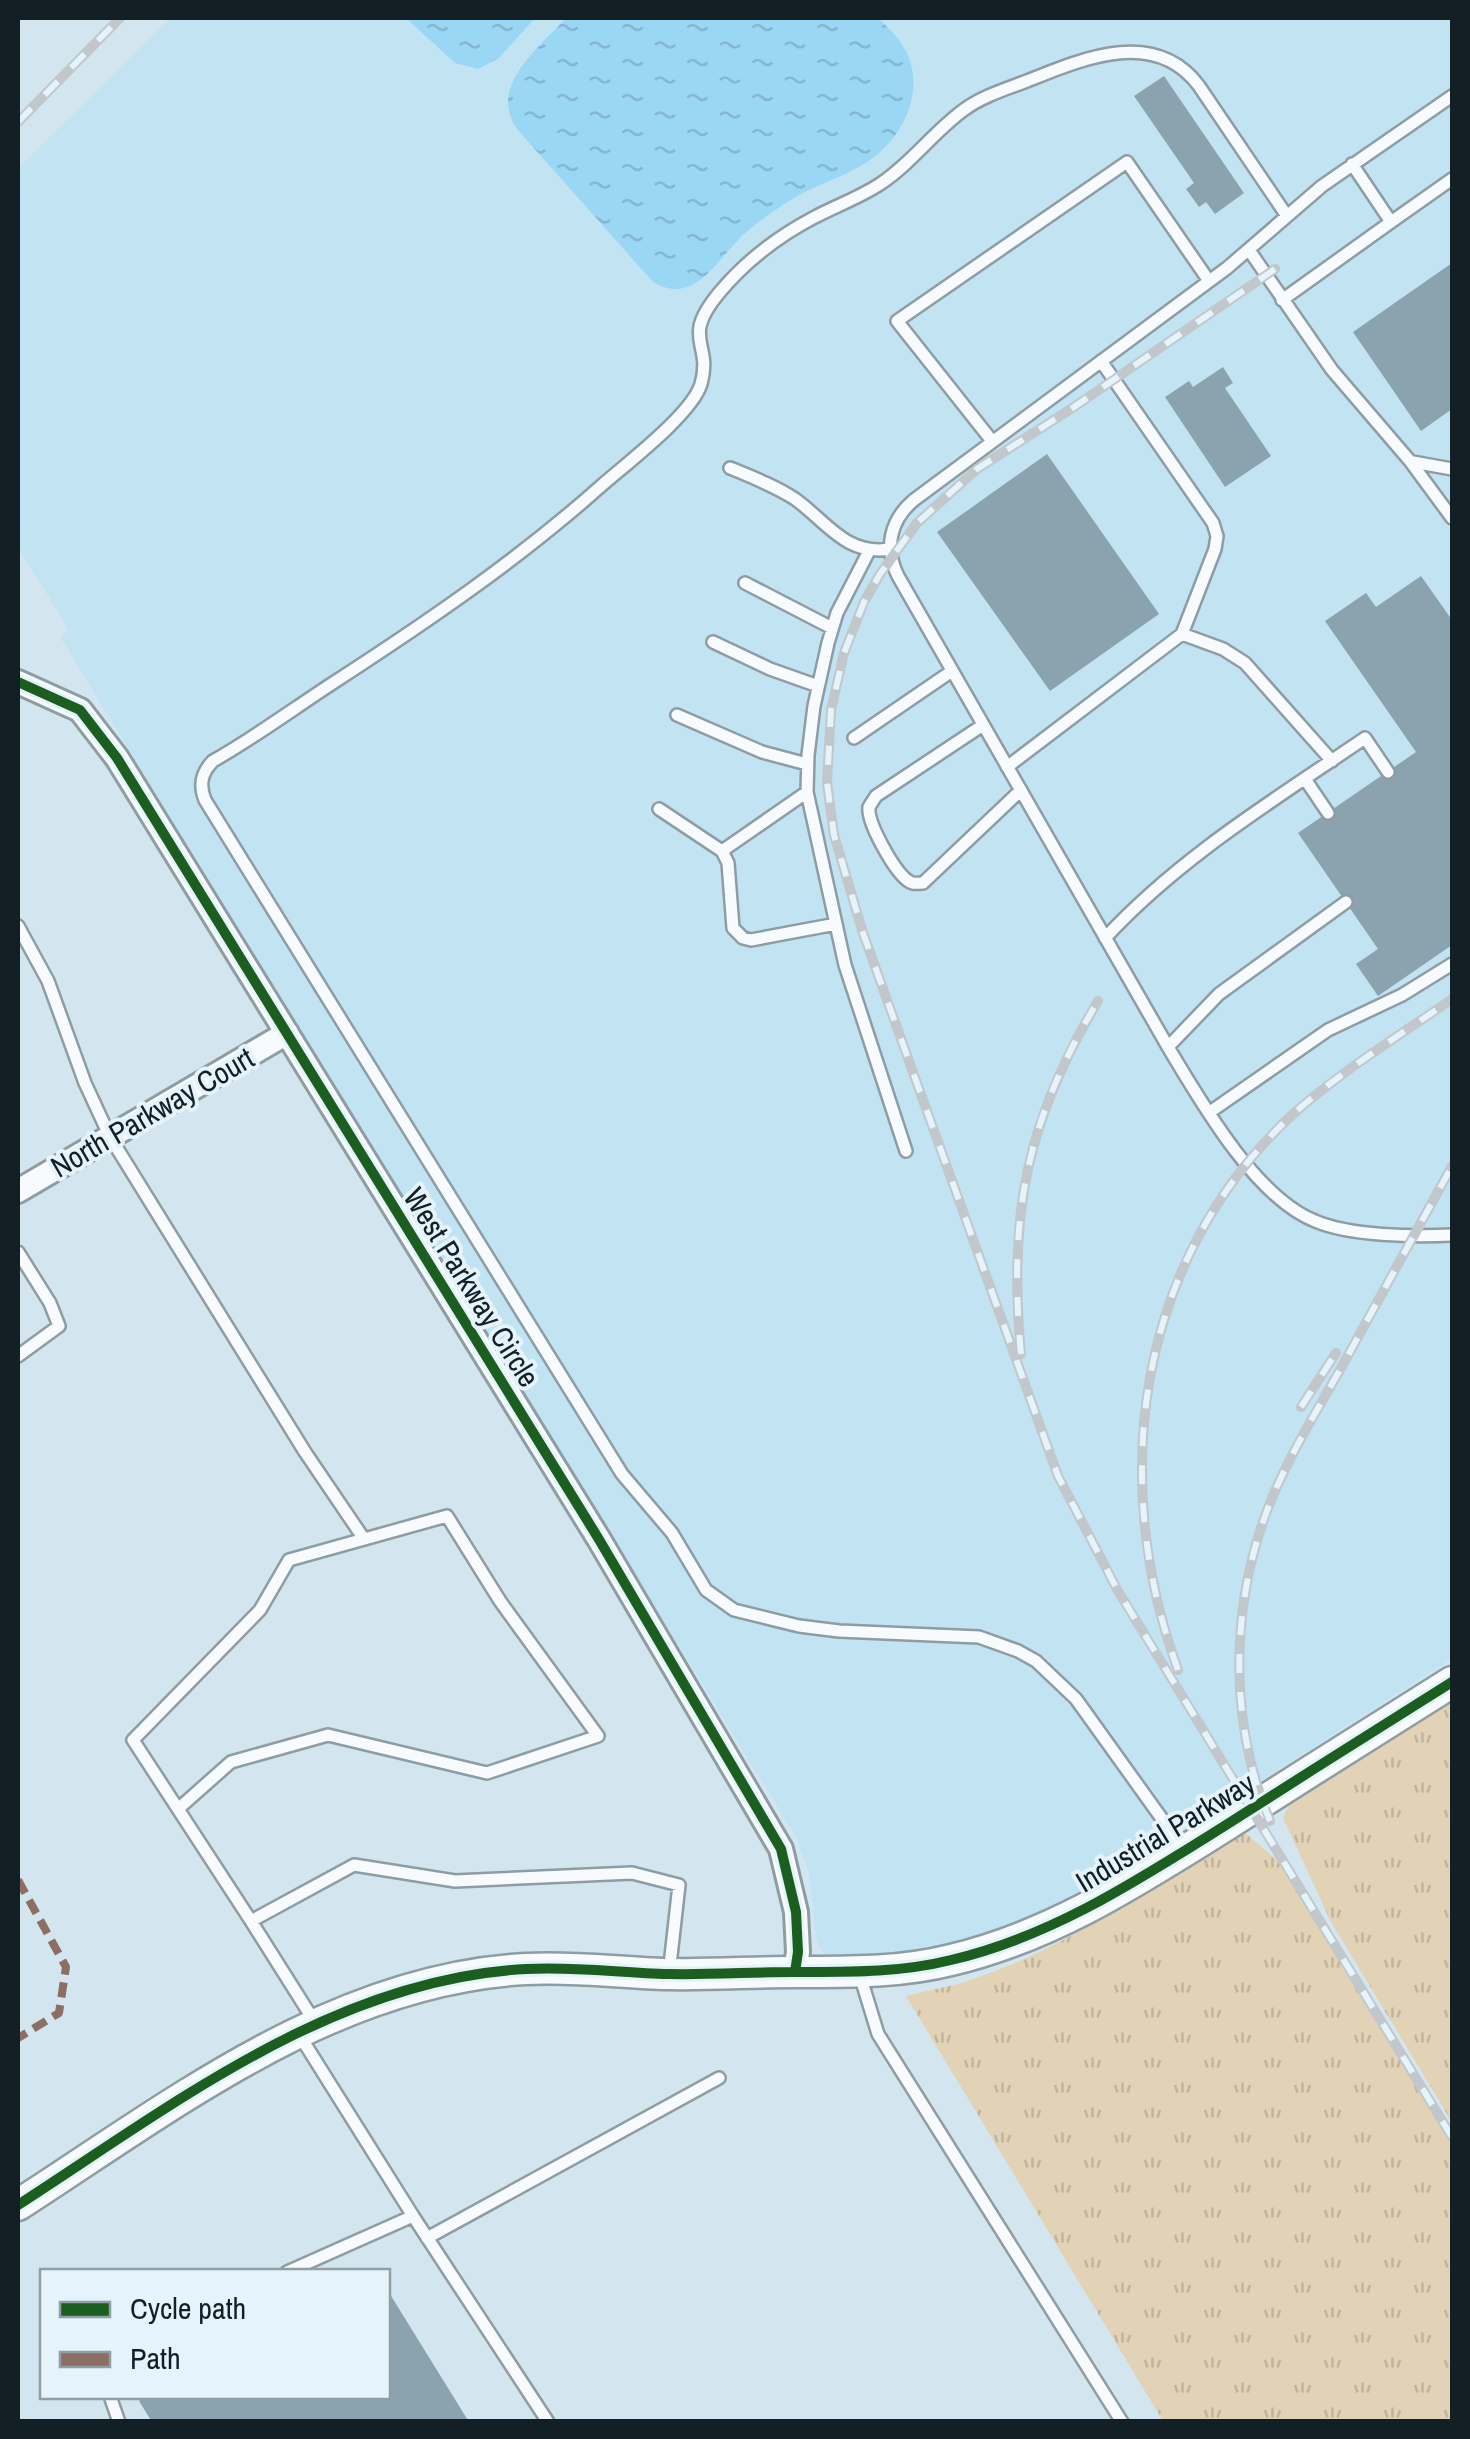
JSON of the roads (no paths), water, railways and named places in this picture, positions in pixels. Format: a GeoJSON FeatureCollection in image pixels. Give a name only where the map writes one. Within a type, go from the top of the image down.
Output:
{"type":"FeatureCollection","features":[{"type":"Feature","properties":{"kind":"street","name":"West Parkway Circle"},"geometry":{"type":"LineString","coordinates":[[18,682],[80,710],[118,758],[600,1541],[781,1848],[796,1912],[795,1972]]}},
{"type":"Feature","properties":{"kind":"street","name":"North Parkway Court"},"geometry":{"type":"LineString","coordinates":[[18,1190],[287,1034]]}},
{"type":"Feature","properties":{"kind":"street","name":"Industrial Parkway"},"geometry":{"type":"LineString","coordinates":[[18,2205],[237,2065],[307,2028],[392,1994],[490,1972],[553,1968],[669,1974],[870,1972],[952,1960],[1004,1946],[1054,1926],[1119,1892],[1452,1682]]}},
{"type":"Feature","properties":{"kind":"lane"},"geometry":{"type":"LineString","coordinates":[[1185,1850],[1064,1685],[1018,1651],[959,1634],[839,1632],[799,1626],[734,1610],[706,1590],[672,1533],[622,1474],[205,800],[201,784],[213,761],[435,616],[508,563],[599,488],[692,402],[703,372],[699,325],[733,277],[792,229],[888,179],[959,113],[982,98],[1099,56],[1144,52],[1168,58],[1191,74],[1287,216]]}},
{"type":"Feature","properties":{"kind":"lane"},"geometry":{"type":"LineString","coordinates":[[1452,96],[1352,164],[1209,281],[905,508],[893,528],[890,548],[898,576],[1168,1047],[1264,1185],[1297,1212],[1330,1227],[1452,1235]]}},
{"type":"Feature","properties":{"kind":"lane"},"geometry":{"type":"LineString","coordinates":[[992,441],[898,321],[1127,162],[1209,281]]}},
{"type":"Feature","properties":{"kind":"lane"},"geometry":{"type":"LineString","coordinates":[[1352,164],[1391,222]]}},
{"type":"Feature","properties":{"kind":"lane"},"geometry":{"type":"LineString","coordinates":[[1282,300],[1452,179]]}},
{"type":"Feature","properties":{"kind":"lane"},"geometry":{"type":"LineString","coordinates":[[1249,250],[1332,370],[1410,461],[1452,518]]}},
{"type":"Feature","properties":{"kind":"lane"},"geometry":{"type":"LineString","coordinates":[[1007,767],[1182,634],[1216,549],[1216,529],[1101,361]]}},
{"type":"Feature","properties":{"kind":"lane"},"geometry":{"type":"LineString","coordinates":[[1410,461],[1452,469]]}},
{"type":"Feature","properties":{"kind":"lane"},"geometry":{"type":"LineString","coordinates":[[730,468],[784,493],[840,539],[869,550],[890,548]]}},
{"type":"Feature","properties":{"kind":"lane"},"geometry":{"type":"LineString","coordinates":[[869,550],[832,628],[818,686],[807,764],[808,792],[855,996],[906,1151]]}},
{"type":"Feature","properties":{"kind":"lane"},"geometry":{"type":"LineString","coordinates":[[745,583],[832,628]]}},
{"type":"Feature","properties":{"kind":"lane"},"geometry":{"type":"LineString","coordinates":[[1182,634],[1223,649],[1245,663],[1332,761]]}},
{"type":"Feature","properties":{"kind":"lane"},"geometry":{"type":"LineString","coordinates":[[712,642],[818,686]]}},
{"type":"Feature","properties":{"kind":"lane"},"geometry":{"type":"LineString","coordinates":[[854,738],[952,671]]}},
{"type":"Feature","properties":{"kind":"lane"},"geometry":{"type":"LineString","coordinates":[[678,716],[762,752],[807,764]]}},
{"type":"Feature","properties":{"kind":"lane"},"geometry":{"type":"LineString","coordinates":[[983,725],[876,796],[869,807],[870,825],[904,876],[912,883],[923,883],[1020,790]]}},
{"type":"Feature","properties":{"kind":"lane"},"geometry":{"type":"LineString","coordinates":[[1105,938],[1175,870],[1365,738],[1388,772]]}},
{"type":"Feature","properties":{"kind":"lane"},"geometry":{"type":"LineString","coordinates":[[1305,779],[1328,813]]}},
{"type":"Feature","properties":{"kind":"lane"},"geometry":{"type":"LineString","coordinates":[[722,850],[808,792]]}},
{"type":"Feature","properties":{"kind":"lane"},"geometry":{"type":"LineString","coordinates":[[659,809],[722,850],[728,863],[731,921],[743,938],[751,940],[836,924]]}},
{"type":"Feature","properties":{"kind":"lane"},"geometry":{"type":"LineString","coordinates":[[1168,1047],[1219,994],[1346,902]]}},
{"type":"Feature","properties":{"kind":"lane"},"geometry":{"type":"LineString","coordinates":[[18,926],[48,982],[85,1083],[110,1136],[305,1452],[364,1539]]}},
{"type":"Feature","properties":{"kind":"lane"},"geometry":{"type":"LineString","coordinates":[[1210,1112],[1328,1030],[1402,995],[1452,964]]}},
{"type":"Feature","properties":{"kind":"lane"},"geometry":{"type":"LineString","coordinates":[[18,1252],[50,1303],[58,1326],[18,1356]]}},
{"type":"Feature","properties":{"kind":"lane"},"geometry":{"type":"LineString","coordinates":[[178,1810],[231,1762],[328,1735],[487,1773],[598,1736],[500,1601],[446,1516],[289,1560],[260,1610],[133,1740],[178,1810],[251,1921],[413,2216],[548,2422]]}},
{"type":"Feature","properties":{"kind":"lane"},"geometry":{"type":"LineString","coordinates":[[251,1921],[354,1865],[455,1881],[632,1873],[679,1885],[669,1974]]}},
{"type":"Feature","properties":{"kind":"lane"},"geometry":{"type":"LineString","coordinates":[[870,1972],[878,2034],[1122,2422]]}},
{"type":"Feature","properties":{"kind":"lane"},"geometry":{"type":"LineString","coordinates":[[427,2238],[719,2078]]}},
{"type":"Feature","properties":{"kind":"lane"},"geometry":{"type":"LineString","coordinates":[[294,2269],[413,2216]]}},
{"type":"Feature","properties":{"kind":"water"},"geometry":{"type":"Polygon","coordinates":[[[406,18],[535,18],[499,58],[478,69],[455,63],[406,18]]]}},
{"type":"Feature","properties":{"kind":"water"},"geometry":{"type":"Polygon","coordinates":[[[566,18],[878,18],[907,53],[912,68],[912,98],[901,126],[882,151],[774,211],[744,234],[704,277],[681,289],[668,288],[653,282],[517,129],[509,113],[508,98],[520,68],[566,18]]]}},
{"type":"Feature","properties":{"kind":"railway"},"geometry":{"type":"LineString","coordinates":[[18,122],[120,18]]}},
{"type":"Feature","properties":{"kind":"railway"},"geometry":{"type":"LineString","coordinates":[[1275,269],[977,469],[917,523],[864,602],[844,653],[831,710],[827,783],[834,835],[863,933],[1058,1476],[1118,1591],[1452,2137]]}},
{"type":"Feature","properties":{"kind":"railway"},"geometry":{"type":"LineString","coordinates":[[1178,1670],[1156,1597],[1144,1523],[1142,1448],[1151,1375],[1169,1303],[1199,1235],[1240,1172],[1292,1115],[1350,1069],[1452,999]]}},
{"type":"Feature","properties":{"kind":"railway"},"geometry":{"type":"LineString","coordinates":[[1021,1354],[1017,1258],[1028,1171],[1054,1087],[1098,1001]]}},
{"type":"Feature","properties":{"kind":"railway"},"geometry":{"type":"LineString","coordinates":[[1270,1821],[1247,1745],[1241,1705],[1241,1625],[1255,1546],[1294,1451],[1452,1166]]}},
{"type":"Feature","properties":{"kind":"railway"},"geometry":{"type":"LineString","coordinates":[[1301,1407],[1336,1353]]}}]}
